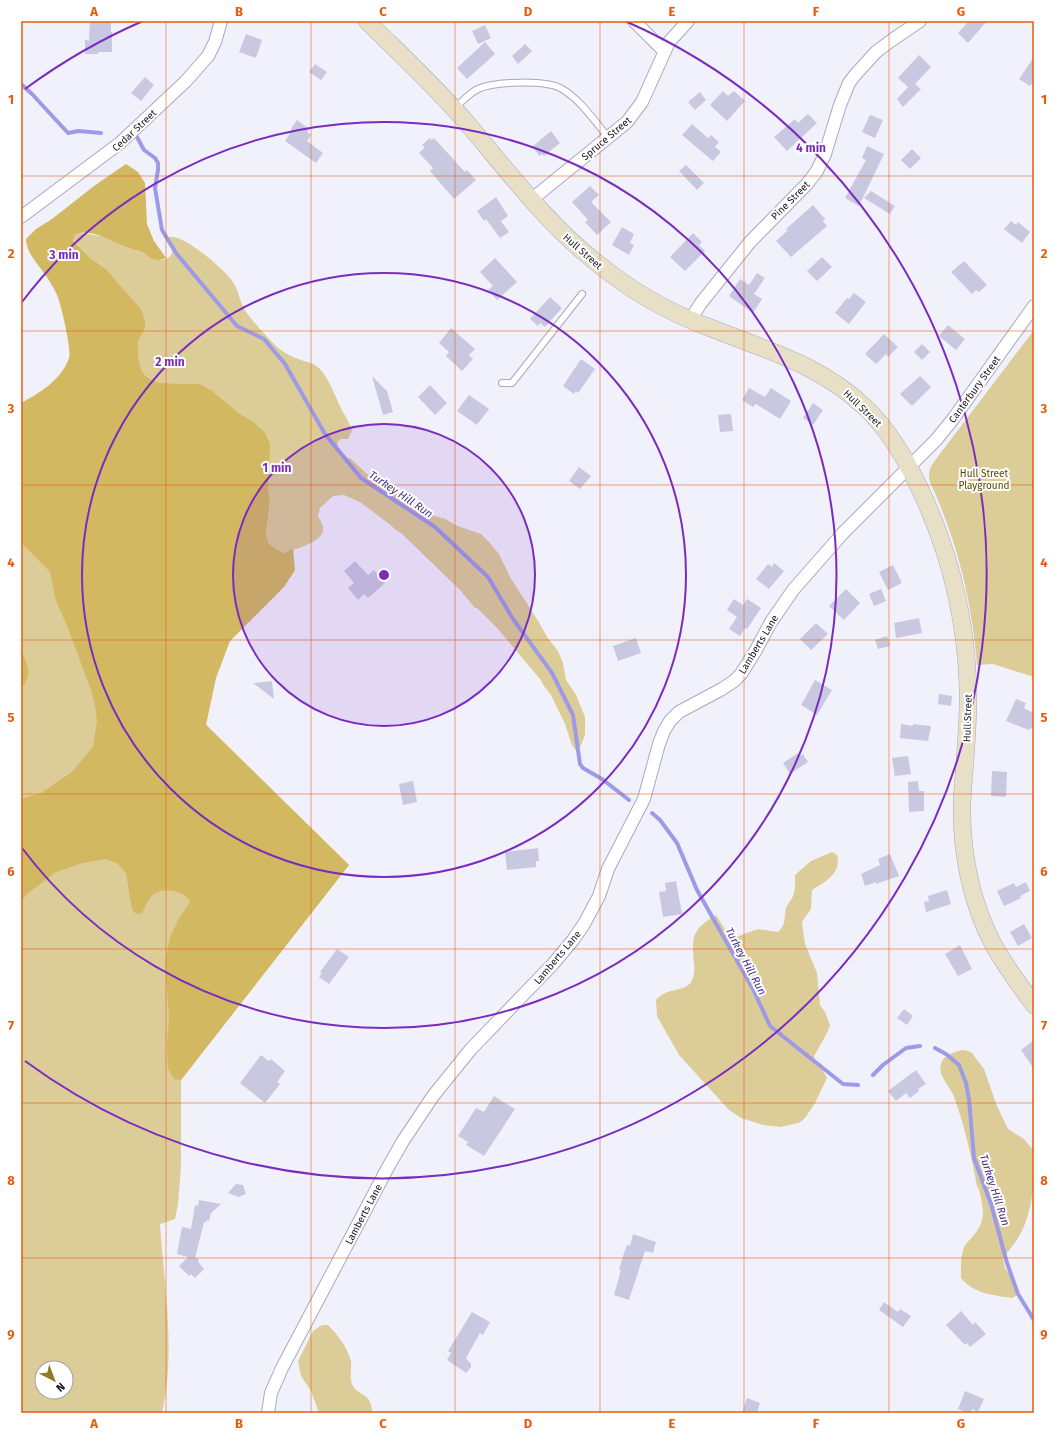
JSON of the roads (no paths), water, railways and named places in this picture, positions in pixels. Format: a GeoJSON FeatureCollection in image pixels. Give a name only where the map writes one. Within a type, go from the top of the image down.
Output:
{"type":"FeatureCollection","features":[{"type":"Feature","properties":{"kind":"main road","name":"Hull Street"},"geometry":{"type":"LineString","coordinates":[[367,21],[454,109],[531,200],[569,239],[608,273],[654,302],[690,320],[791,358],[828,378],[858,401],[875,417],[889,435],[908,467],[924,499],[946,558],[957,599],[964,634],[968,698],[962,821],[968,873],[976,902],[990,939],[1034,1005]]}},
{"type":"Feature","properties":{"kind":"street","name":"Cedar Street"},"geometry":{"type":"LineString","coordinates":[[21,217],[120,143],[186,81],[208,56],[215,42],[221,21]]}},
{"type":"Feature","properties":{"kind":"street"},"geometry":{"type":"LineString","coordinates":[[634,21],[647,32],[664,51]]}},
{"type":"Feature","properties":{"kind":"street","name":"Spruce Street"},"geometry":{"type":"LineString","coordinates":[[531,200],[627,122],[642,102],[669,42],[688,21]]}},
{"type":"Feature","properties":{"kind":"street","name":"Pine Street"},"geometry":{"type":"LineString","coordinates":[[690,320],[701,303],[754,237],[815,175],[825,154],[840,104],[849,83],[876,52],[920,21]]}},
{"type":"Feature","properties":{"kind":"street","name":"Canterbury Street"},"geometry":{"type":"LineString","coordinates":[[908,467],[927,449],[953,419],[1034,306]]}},
{"type":"Feature","properties":{"kind":"street","name":"Lamberts Lane"},"geometry":{"type":"LineString","coordinates":[[268,1413],[271,1393],[282,1368],[387,1169],[412,1127],[433,1096],[457,1065],[553,964],[587,920],[599,896],[608,869],[644,799],[659,744],[670,721],[679,712],[722,689],[737,677],[748,664],[780,608],[794,590],[843,533],[908,467]]}},
{"type":"Feature","properties":{"kind":"lane"},"geometry":{"type":"LineString","coordinates":[[454,109],[479,88],[503,84],[546,84],[556,86],[570,94],[609,138]]}},
{"type":"Feature","properties":{"kind":"lane"},"geometry":{"type":"LineString","coordinates":[[502,383],[512,383],[582,294]]}},
{"type":"Feature","properties":{"kind":"waterway","name":"Turkey Hill Run"},"geometry":{"type":"LineString","coordinates":[[21,84],[68,133],[78,131],[101,133]]}},
{"type":"Feature","properties":{"kind":"waterway","name":"Turkey Hill Run"},"geometry":{"type":"LineString","coordinates":[[137,137],[144,150],[155,158],[158,163],[155,188],[162,230],[176,253],[237,326],[264,339],[285,364],[325,434],[361,478],[435,527],[488,577],[513,619],[552,673],[573,715],[580,764],[583,768],[602,779],[629,800]]}},
{"type":"Feature","properties":{"kind":"waterway","name":"Turkey Hill Run"},"geometry":{"type":"LineString","coordinates":[[652,813],[660,820],[677,843],[697,890],[753,989],[770,1026],[843,1084],[858,1085]]}},
{"type":"Feature","properties":{"kind":"waterway","name":"Turkey Hill Run"},"geometry":{"type":"LineString","coordinates":[[873,1075],[883,1065],[906,1048],[920,1046]]}},
{"type":"Feature","properties":{"kind":"waterway","name":"Turkey Hill Run"},"geometry":{"type":"LineString","coordinates":[[935,1048],[946,1054],[959,1065],[966,1083],[969,1099],[974,1158],[991,1204],[1007,1263],[1018,1294],[1034,1320]]}},
{"type":"Feature","properties":{"kind":"park label","name":"Hull Street Playground"},"geometry":{"type":"Point","coordinates":[984,478]}}]}
